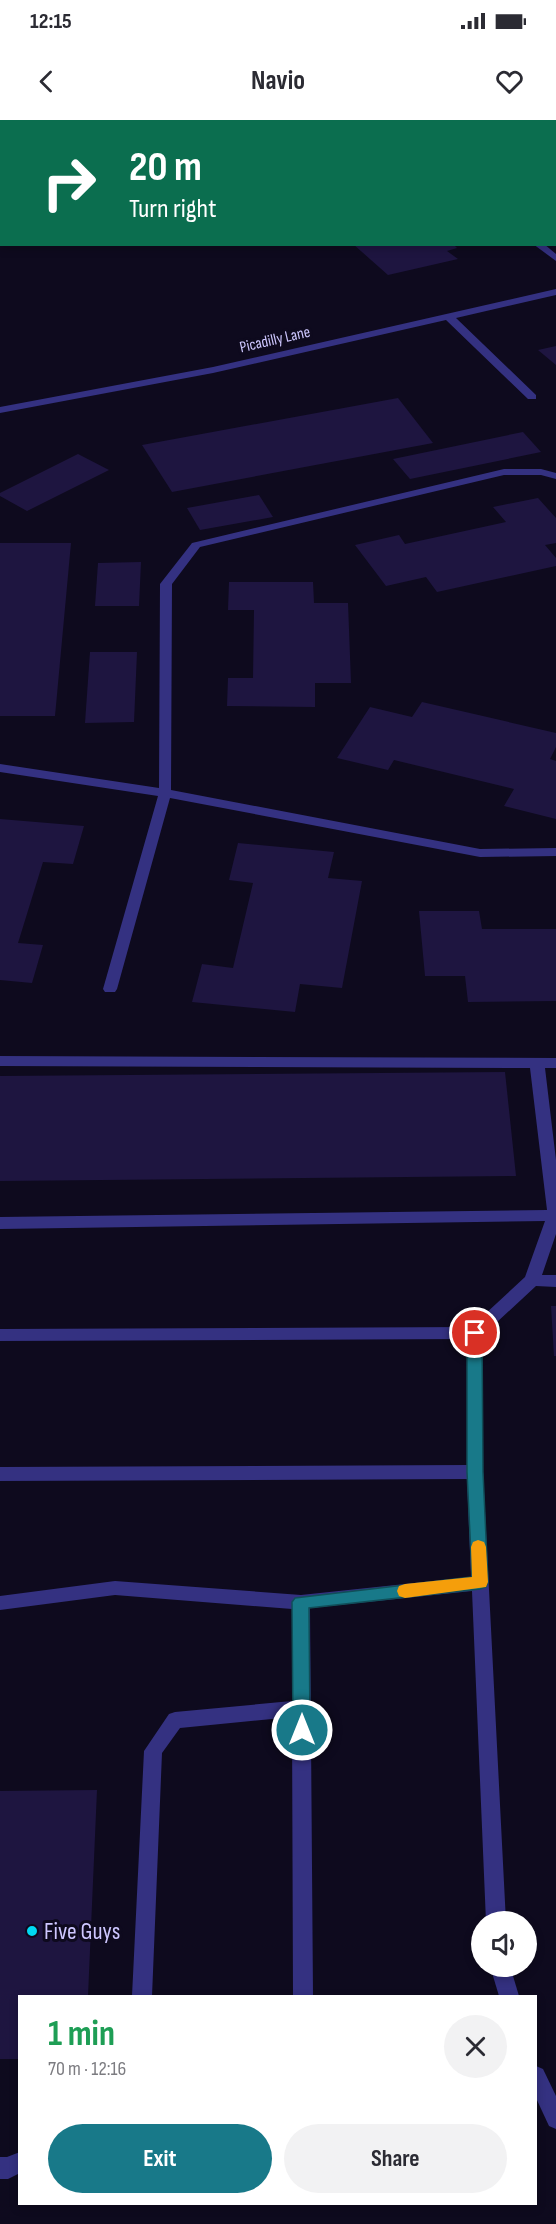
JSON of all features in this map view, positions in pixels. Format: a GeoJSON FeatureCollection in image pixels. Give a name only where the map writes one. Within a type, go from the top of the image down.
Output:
{"type":"FeatureCollection","features":[{"type":"Feature","properties":{"kind":"street"},"geometry":{"type":"LineString","coordinates":[[540,246],[556,258]]}},
{"type":"Feature","properties":{"kind":"street","name":"Picadilly Lane"},"geometry":{"type":"LineString","coordinates":[[0,410],[213,370],[556,292]]}},
{"type":"Feature","properties":{"kind":"street"},"geometry":{"type":"LineString","coordinates":[[448,316],[532,397]]}},
{"type":"Feature","properties":{"kind":"street"},"geometry":{"type":"LineString","coordinates":[[110,989],[165,793],[166,584],[196,545],[504,472],[541,472],[556,476]]}},
{"type":"Feature","properties":{"kind":"street"},"geometry":{"type":"LineString","coordinates":[[0,768],[165,793],[480,852],[556,852]]}},
{"type":"Feature","properties":{"kind":"street"},"geometry":{"type":"LineString","coordinates":[[0,1061],[556,1063]]}},
{"type":"Feature","properties":{"kind":"street"},"geometry":{"type":"LineString","coordinates":[[0,1335],[475,1333],[532,1280],[555,1215],[537,1063]]}},
{"type":"Feature","properties":{"kind":"street"},"geometry":{"type":"LineString","coordinates":[[0,1223],[555,1215]]}},
{"type":"Feature","properties":{"kind":"street"},"geometry":{"type":"LineString","coordinates":[[532,1280],[556,1281]]}},
{"type":"Feature","properties":{"kind":"street"},"geometry":{"type":"LineString","coordinates":[[475,1333],[475,1472],[495,1911]]}},
{"type":"Feature","properties":{"kind":"street"},"geometry":{"type":"LineString","coordinates":[[0,1474],[475,1472]]}},
{"type":"Feature","properties":{"kind":"street"},"geometry":{"type":"LineString","coordinates":[[0,1603],[115,1588],[300,1602],[480,1582]]}},
{"type":"Feature","properties":{"kind":"street"},"geometry":{"type":"LineString","coordinates":[[300,1602],[303,1995]]}},
{"type":"Feature","properties":{"kind":"street"},"geometry":{"type":"LineString","coordinates":[[142,1995],[153,1751],[175,1720],[301,1708]]}},
{"type":"Feature","properties":{"kind":"street"},"geometry":{"type":"LineString","coordinates":[[503,1977],[509,1995]]}},
{"type":"Feature","properties":{"kind":"street"},"geometry":{"type":"LineString","coordinates":[[537,2078],[556,2119]]}},
{"type":"Feature","properties":{"kind":"street"},"geometry":{"type":"LineString","coordinates":[[0,2168],[8,2168],[18,2163]]}},
{"type":"Feature","properties":{"kind":"building"},"geometry":{"type":"Polygon","coordinates":[[[355,246],[455,246],[457,248],[447,251],[458,259],[388,275],[355,246]]]}},
{"type":"Feature","properties":{"kind":"building"},"geometry":{"type":"Polygon","coordinates":[[[556,346],[556,365],[538,350],[556,346]]]}},
{"type":"Feature","properties":{"kind":"building"},"geometry":{"type":"Polygon","coordinates":[[[398,398],[433,443],[172,492],[142,445],[398,398]]]}},
{"type":"Feature","properties":{"kind":"building"},"geometry":{"type":"Polygon","coordinates":[[[523,432],[541,452],[410,479],[393,459],[523,432]]]}},
{"type":"Feature","properties":{"kind":"building"},"geometry":{"type":"Polygon","coordinates":[[[78,454],[109,470],[27,511],[0,496],[0,493],[78,454]]]}},
{"type":"Feature","properties":{"kind":"building"},"geometry":{"type":"Polygon","coordinates":[[[259,495],[273,517],[200,530],[187,508],[259,495]]]}},
{"type":"Feature","properties":{"kind":"building"},"geometry":{"type":"Polygon","coordinates":[[[538,498],[556,518],[556,543],[545,545],[556,558],[556,566],[437,592],[426,577],[386,586],[355,545],[399,535],[405,544],[506,522],[493,507],[538,498]]]}},
{"type":"Feature","properties":{"kind":"building"},"geometry":{"type":"Polygon","coordinates":[[[0,543],[71,543],[55,716],[0,716],[0,543]]]}},
{"type":"Feature","properties":{"kind":"building"},"geometry":{"type":"Polygon","coordinates":[[[141,562],[139,606],[95,606],[98,563],[141,562]]]}},
{"type":"Feature","properties":{"kind":"building"},"geometry":{"type":"Polygon","coordinates":[[[229,582],[313,582],[314,603],[348,603],[351,683],[315,683],[315,707],[227,706],[228,678],[253,678],[254,610],[228,610],[229,582]]]}},
{"type":"Feature","properties":{"kind":"building"},"geometry":{"type":"Polygon","coordinates":[[[90,652],[137,652],[134,722],[85,723],[90,652]]]}},
{"type":"Feature","properties":{"kind":"building"},"geometry":{"type":"Polygon","coordinates":[[[422,702],[556,733],[556,747],[550,759],[556,761],[556,819],[504,806],[514,789],[394,760],[388,770],[337,758],[370,707],[412,717],[422,702]]]}},
{"type":"Feature","properties":{"kind":"building"},"geometry":{"type":"Polygon","coordinates":[[[0,819],[84,826],[73,864],[43,862],[18,943],[43,945],[32,983],[0,980],[0,819]]]}},
{"type":"Feature","properties":{"kind":"building"},"geometry":{"type":"Polygon","coordinates":[[[238,843],[334,852],[328,878],[362,881],[342,988],[300,984],[295,1012],[192,1002],[202,964],[233,968],[253,883],[229,880],[238,843]]]}},
{"type":"Feature","properties":{"kind":"building"},"geometry":{"type":"Polygon","coordinates":[[[419,911],[479,911],[482,929],[556,929],[556,1001],[468,1002],[465,976],[425,976],[419,911]]]}},
{"type":"Feature","properties":{"kind":"building"},"geometry":{"type":"Polygon","coordinates":[[[505,1072],[516,1176],[0,1181],[0,1076],[505,1072]]]}},
{"type":"Feature","properties":{"kind":"building"},"geometry":{"type":"Polygon","coordinates":[[[551,1306],[556,1306],[556,1356],[554,1356],[551,1306]]]}},
{"type":"Feature","properties":{"kind":"building"},"geometry":{"type":"Polygon","coordinates":[[[97,1790],[88,1995],[18,1995],[18,2059],[0,2059],[0,1791],[97,1790]]]}},
{"type":"Feature","properties":{"kind":"slow traffic"},"geometry":{"type":"LineString","coordinates":[[405,1591],[480,1582],[478,1547]]}},
{"type":"Feature","properties":{"kind":"place","name":"Five Guys"},"geometry":{"type":"Point","coordinates":[32,1931]}},
{"type":"Feature","properties":{"kind":"route"},"geometry":{"type":"LineString","coordinates":[[302,1730],[300,1602],[480,1582],[475,1472],[475,1333]]}}]}
